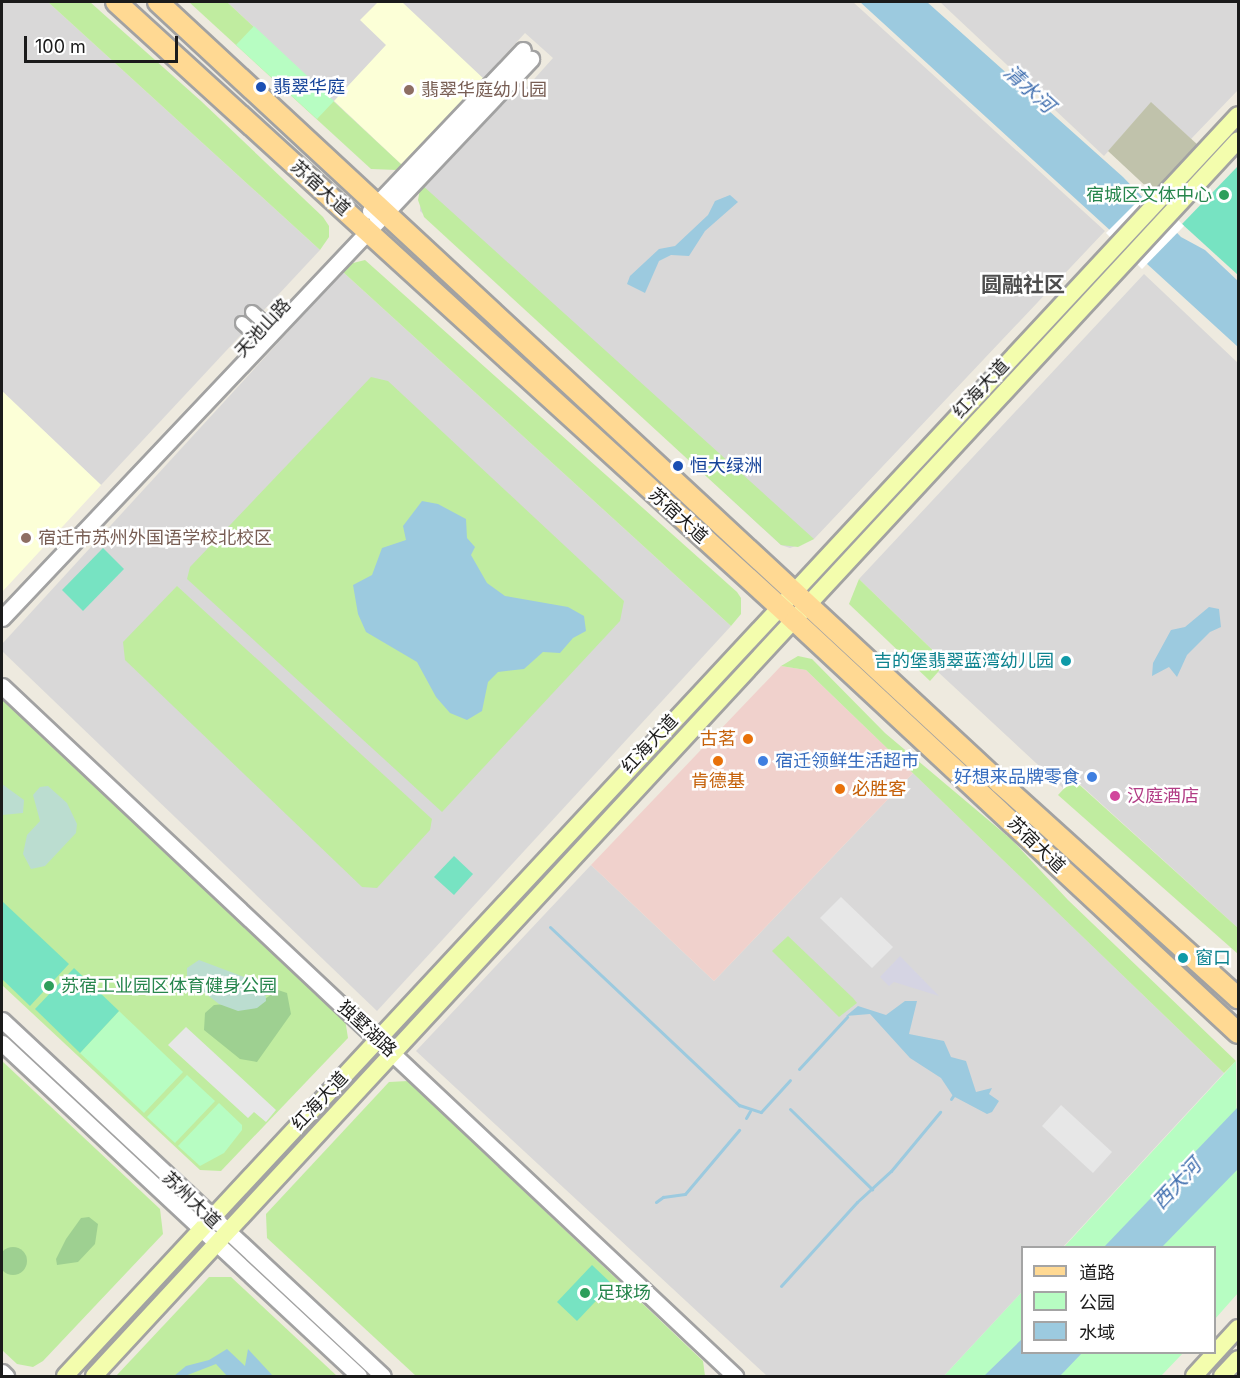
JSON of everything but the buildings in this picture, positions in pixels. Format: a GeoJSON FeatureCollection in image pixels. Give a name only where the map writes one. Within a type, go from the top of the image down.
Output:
{"type":"FeatureCollection","features":[{"type":"Feature","properties":{"kind":"main road","name":"苏宿大道"},"geometry":{"type":"LineString","coordinates":[[116,2],[795,621],[1239,1033]]}},
{"type":"Feature","properties":{"kind":"main road","name":"苏宿大道"},"geometry":{"type":"LineString","coordinates":[[158,2],[809,605],[1239,998]]}},
{"type":"Feature","properties":{"kind":"main road","name":"红海大道"},"geometry":{"type":"LineString","coordinates":[[64,1377],[778,606],[1239,115]]}},
{"type":"Feature","properties":{"kind":"main road","name":"红海大道"},"geometry":{"type":"LineString","coordinates":[[94,1377],[392,1052],[795,621],[1239,140]]}},
{"type":"Feature","properties":{"kind":"main road"},"geometry":{"type":"LineString","coordinates":[[1216,1353],[1239,1328]]}},
{"type":"Feature","properties":{"kind":"main road"},"geometry":{"type":"LineString","coordinates":[[1194,1377],[1215,1354]]}},
{"type":"Feature","properties":{"kind":"main road"},"geometry":{"type":"LineString","coordinates":[[1222,1377],[1239,1359]]}},
{"type":"Feature","properties":{"kind":"street","name":"天池山路"},"geometry":{"type":"LineString","coordinates":[[2,618],[362,227],[527,55]]}},
{"type":"Feature","properties":{"kind":"street"},"geometry":{"type":"LineString","coordinates":[[252,312],[264,333]]}},
{"type":"Feature","properties":{"kind":"street"},"geometry":{"type":"LineString","coordinates":[[242,323],[264,333]]}},
{"type":"Feature","properties":{"kind":"street","name":"天池山路"},"geometry":{"type":"LineString","coordinates":[[2,605],[264,333]]}},
{"type":"Feature","properties":{"kind":"street","name":"独墅湖路"},"geometry":{"type":"LineString","coordinates":[[2,686],[732,1375]]}},
{"type":"Feature","properties":{"kind":"street","name":"苏州大道"},"geometry":{"type":"LineString","coordinates":[[2,1020],[359,1377]]}},
{"type":"Feature","properties":{"kind":"street","name":"苏州大道"},"geometry":{"type":"LineString","coordinates":[[2,1043],[205,1224]]}},
{"type":"Feature","properties":{"kind":"street","name":"苏州大道"},"geometry":{"type":"LineString","coordinates":[[220,1239],[383,1377]]}},
{"type":"Feature","properties":{"kind":"street"},"geometry":{"type":"LineString","coordinates":[[2,1372],[6,1377]]}},
{"type":"Feature","properties":{"kind":"shaded area"},"geometry":{"type":"Polygon","coordinates":[[[2,2],[48,2],[320,250],[101,485],[2,391],[2,2]]]}},
{"type":"Feature","properties":{"kind":"shaded area"},"geometry":{"type":"Polygon","coordinates":[[[227,2],[853,2],[1105,231],[814,539],[790,548],[781,545],[420,211],[421,184],[508,94],[527,87],[553,58],[525,33],[403,166],[227,2]]]}},
{"type":"Feature","properties":{"kind":"shaded area","name":"翡翠华庭幼儿园"},"geometry":{"type":"Polygon","coordinates":[[[378,2],[402,2],[485,80],[403,166],[334,101],[386,45],[360,20],[378,2]]]}},
{"type":"Feature","properties":{"kind":"shaded area"},"geometry":{"type":"Polygon","coordinates":[[[940,2],[1238,2],[1238,90],[1191,139],[1151,103],[1104,156],[940,2]]]}},
{"type":"Feature","properties":{"kind":"shaded area"},"geometry":{"type":"Polygon","coordinates":[[[1151,102],[1199,146],[1152,192],[1108,151],[1151,102]]]}},
{"type":"Feature","properties":{"kind":"shaded area"},"geometry":{"type":"Polygon","coordinates":[[[343,272],[731,626],[377,1011],[2,651],[2,644],[343,272]]]}},
{"type":"Feature","properties":{"kind":"shaded area"},"geometry":{"type":"Polygon","coordinates":[[[1144,274],[1238,363],[1238,928],[1074,779],[1064,789],[938,672],[946,663],[859,579],[1144,274]]]}},
{"type":"Feature","properties":{"kind":"shaded area","name":"宿迁市苏州外国语学校北校区"},"geometry":{"type":"Polygon","coordinates":[[[2,391],[101,485],[2,592],[2,391]]]}},
{"type":"Feature","properties":{"kind":"shaded area"},"geometry":{"type":"Polygon","coordinates":[[[781,666],[806,670],[913,773],[714,981],[591,865],[781,666]]]}},
{"type":"Feature","properties":{"kind":"shaded area"},"geometry":{"type":"Polygon","coordinates":[[[913,773],[1224,1073],[1064,1246],[1021,1246],[1021,1293],[944,1376],[767,1376],[416,1051],[591,865],[714,981],[913,773]]]}},
{"type":"Feature","properties":{"kind":"shaded area"},"geometry":{"type":"Polygon","coordinates":[[[2,784],[24,800],[23,813],[2,815],[2,784]]]}},
{"type":"Feature","properties":{"kind":"shaded area"},"geometry":{"type":"Polygon","coordinates":[[[48,786],[67,803],[77,824],[76,833],[45,866],[31,869],[23,854],[27,835],[40,821],[33,795],[40,787],[48,786]]]}},
{"type":"Feature","properties":{"kind":"shaded area"},"geometry":{"type":"Polygon","coordinates":[[[841,897],[893,947],[872,968],[820,918],[841,897]]]}},
{"type":"Feature","properties":{"kind":"shaded area"},"geometry":{"type":"Polygon","coordinates":[[[900,956],[939,996],[894,982],[889,986],[880,977],[900,956]]]}},
{"type":"Feature","properties":{"kind":"shaded area"},"geometry":{"type":"Polygon","coordinates":[[[199,960],[257,982],[265,990],[266,1001],[257,1008],[238,1011],[219,1004],[187,979],[187,968],[199,960]]]}},
{"type":"Feature","properties":{"kind":"shaded area"},"geometry":{"type":"Polygon","coordinates":[[[186,1027],[276,1110],[266,1122],[254,1112],[248,1118],[168,1045],[186,1027]]]}},
{"type":"Feature","properties":{"kind":"shaded area"},"geometry":{"type":"Polygon","coordinates":[[[1061,1105],[1112,1152],[1093,1173],[1042,1126],[1061,1105]]]}},
{"type":"Feature","properties":{"kind":"green space"},"geometry":{"type":"Polygon","coordinates":[[[48,2],[90,2],[201,101],[323,217],[329,226],[329,237],[320,250],[48,2]]]}},
{"type":"Feature","properties":{"kind":"green space"},"geometry":{"type":"Polygon","coordinates":[[[189,2],[227,2],[403,166],[397,170],[371,169],[189,2]]]}},
{"type":"Feature","properties":{"kind":"green space"},"geometry":{"type":"Polygon","coordinates":[[[254,26],[334,101],[317,119],[236,45],[254,26]]]}},
{"type":"Feature","properties":{"kind":"green space","name":"宿城区文体中心"},"geometry":{"type":"Polygon","coordinates":[[[1238,166],[1238,275],[1182,224],[1238,166]]]}},
{"type":"Feature","properties":{"kind":"green space"},"geometry":{"type":"Polygon","coordinates":[[[421,184],[814,539],[798,547],[781,545],[424,217],[418,200],[421,184]]]}},
{"type":"Feature","properties":{"kind":"green space"},"geometry":{"type":"Polygon","coordinates":[[[365,260],[737,592],[741,598],[741,614],[731,626],[343,272],[349,264],[365,260]]]}},
{"type":"Feature","properties":{"kind":"green space"},"geometry":{"type":"Polygon","coordinates":[[[371,377],[388,381],[624,601],[620,621],[442,812],[187,579],[190,567],[371,377]]]}},
{"type":"Feature","properties":{"kind":"green space"},"geometry":{"type":"Polygon","coordinates":[[[103,548],[124,569],[83,611],[62,590],[103,548]]]}},
{"type":"Feature","properties":{"kind":"green space"},"geometry":{"type":"Polygon","coordinates":[[[859,579],[946,663],[930,681],[849,604],[859,579]]]}},
{"type":"Feature","properties":{"kind":"green space"},"geometry":{"type":"Polygon","coordinates":[[[177,586],[432,819],[430,830],[377,888],[362,887],[125,660],[123,642],[177,586]]]}},
{"type":"Feature","properties":{"kind":"green space"},"geometry":{"type":"Polygon","coordinates":[[[798,656],[812,659],[885,733],[1012,840],[1068,900],[1236,1061],[1224,1073],[806,670],[781,666],[798,656]]]}},
{"type":"Feature","properties":{"kind":"green space"},"geometry":{"type":"Polygon","coordinates":[[[2,696],[345,1019],[348,1038],[221,1171],[200,1170],[2,985],[2,696]]]}},
{"type":"Feature","properties":{"kind":"green space"},"geometry":{"type":"Polygon","coordinates":[[[1073,779],[1238,928],[1238,954],[1058,795],[1073,779]]]}},
{"type":"Feature","properties":{"kind":"green space"},"geometry":{"type":"Polygon","coordinates":[[[454,856],[473,874],[454,895],[434,877],[454,856]]]}},
{"type":"Feature","properties":{"kind":"green space"},"geometry":{"type":"Polygon","coordinates":[[[2,901],[69,964],[30,1006],[2,979],[2,901]]]}},
{"type":"Feature","properties":{"kind":"green space"},"geometry":{"type":"Polygon","coordinates":[[[788,936],[857,1003],[839,1017],[772,951],[788,936]]]}},
{"type":"Feature","properties":{"kind":"green space"},"geometry":{"type":"Polygon","coordinates":[[[74,968],[119,1011],[80,1053],[35,1009],[74,968]]]}},
{"type":"Feature","properties":{"kind":"green space"},"geometry":{"type":"Polygon","coordinates":[[[278,990],[287,993],[291,1014],[257,1062],[240,1059],[204,1030],[205,1013],[214,1005],[262,1001],[278,990]]]}},
{"type":"Feature","properties":{"kind":"green space"},"geometry":{"type":"Polygon","coordinates":[[[119,1011],[183,1072],[144,1113],[80,1053],[119,1011]]]}},
{"type":"Feature","properties":{"kind":"green space"},"geometry":{"type":"Polygon","coordinates":[[[2,1061],[160,1209],[163,1234],[43,1361],[33,1367],[17,1364],[2,1350],[2,1061]]]}},
{"type":"Feature","properties":{"kind":"green space"},"geometry":{"type":"Polygon","coordinates":[[[1236,1061],[1238,1293],[1216,1318],[1216,1246],[1065,1246],[1236,1061]]]}},
{"type":"Feature","properties":{"kind":"green space"},"geometry":{"type":"Polygon","coordinates":[[[187,1075],[215,1101],[175,1143],[147,1117],[187,1075]]]}},
{"type":"Feature","properties":{"kind":"green space"},"geometry":{"type":"Polygon","coordinates":[[[408,1081],[703,1361],[705,1376],[416,1376],[267,1238],[266,1214],[389,1082],[408,1081]]]}},
{"type":"Feature","properties":{"kind":"green space"},"geometry":{"type":"Polygon","coordinates":[[[219,1103],[242,1125],[242,1130],[224,1153],[200,1166],[178,1146],[219,1103]]]}},
{"type":"Feature","properties":{"kind":"green space"},"geometry":{"type":"Polygon","coordinates":[[[89,1217],[98,1224],[95,1244],[78,1262],[57,1265],[56,1259],[66,1239],[81,1218],[89,1217]]]}},
{"type":"Feature","properties":{"kind":"green space"},"geometry":{"type":"Polygon","coordinates":[[[13,1247],[23,1251],[27,1261],[23,1271],[13,1275],[3,1271],[-1,1261],[3,1251],[13,1247]]]}},
{"type":"Feature","properties":{"kind":"green space","name":"足球场"},"geometry":{"type":"Polygon","coordinates":[[[592,1265],[612,1284],[577,1321],[557,1302],[592,1265]]]}},
{"type":"Feature","properties":{"kind":"green space"},"geometry":{"type":"Polygon","coordinates":[[[209,1277],[231,1277],[337,1376],[116,1376],[209,1277]]]}},
{"type":"Feature","properties":{"kind":"green space"},"geometry":{"type":"Polygon","coordinates":[[[1021,1293],[1021,1354],[1182,1354],[1161,1376],[944,1376],[1021,1293]]]}},
{"type":"Feature","properties":{"kind":"water"},"geometry":{"type":"Polygon","coordinates":[[[860,2],[927,2],[1123,177],[1181,237],[1205,250],[1238,281],[1238,347],[860,2]]]}},
{"type":"Feature","properties":{"kind":"water"},"geometry":{"type":"Polygon","coordinates":[[[730,195],[738,202],[705,231],[689,256],[671,255],[659,261],[645,293],[627,284],[630,276],[659,249],[675,246],[708,215],[715,201],[730,195]]]}},
{"type":"Feature","properties":{"kind":"water"},"geometry":{"type":"Polygon","coordinates":[[[422,501],[438,504],[466,519],[467,538],[475,547],[471,555],[487,583],[505,596],[568,607],[584,616],[586,631],[573,638],[560,653],[543,652],[524,669],[498,672],[488,682],[482,711],[467,720],[450,713],[436,697],[417,662],[366,632],[358,614],[353,585],[372,575],[382,548],[406,540],[403,526],[422,501]]]}},
{"type":"Feature","properties":{"kind":"water"},"geometry":{"type":"Polygon","coordinates":[[[1209,607],[1219,609],[1221,627],[1210,632],[1187,655],[1177,677],[1169,667],[1152,676],[1153,663],[1171,630],[1185,627],[1209,607]]]}},
{"type":"Feature","properties":{"kind":"water"},"geometry":{"type":"Polygon","coordinates":[[[905,1001],[917,1001],[909,1034],[944,1041],[951,1057],[966,1061],[976,1092],[992,1088],[989,1094],[999,1101],[992,1112],[987,1114],[953,1096],[941,1078],[910,1058],[870,1014],[846,1016],[858,1006],[886,1015],[905,1001]]]}},
{"type":"Feature","properties":{"kind":"water","name":"西大河"},"geometry":{"type":"Polygon","coordinates":[[[1238,1107],[1238,1169],[1163,1246],[1105,1246],[1238,1107]]]}},
{"type":"Feature","properties":{"kind":"water"},"geometry":{"type":"Polygon","coordinates":[[[1021,1340],[1021,1354],[1081,1354],[1060,1376],[984,1376],[1021,1340]]]}},
{"type":"Feature","properties":{"kind":"water"},"geometry":{"type":"Polygon","coordinates":[[[227,1349],[245,1366],[248,1349],[273,1376],[227,1376],[216,1364],[185,1376],[174,1376],[186,1366],[209,1360],[227,1349]]]}},
{"type":"Feature","properties":{"kind":"pier"},"geometry":{"type":"Polygon","coordinates":[[[1149,190],[1184,226],[1142,269],[1106,233],[1149,190]]]}},
{"type":"Feature","properties":{"kind":"waterway"},"geometry":{"type":"LineString","coordinates":[[550,927],[739,1105],[761,1112],[790,1080]]}},
{"type":"Feature","properties":{"kind":"waterway"},"geometry":{"type":"LineString","coordinates":[[799,1069],[847,1017]]}},
{"type":"Feature","properties":{"kind":"waterway"},"geometry":{"type":"LineString","coordinates":[[790,1109],[872,1189]]}},
{"type":"Feature","properties":{"kind":"waterway"},"geometry":{"type":"LineString","coordinates":[[746,1118],[750,1111]]}},
{"type":"Feature","properties":{"kind":"waterway"},"geometry":{"type":"LineString","coordinates":[[781,1286],[857,1202],[891,1171],[940,1112]]}},
{"type":"Feature","properties":{"kind":"waterway"},"geometry":{"type":"LineString","coordinates":[[656,1202],[663,1197],[685,1194],[739,1130]]}},
{"type":"Feature","properties":{"kind":"place","name":"翡翠华庭"},"geometry":{"type":"Point","coordinates":[261,87]}},
{"type":"Feature","properties":{"kind":"place","name":"翡翠华庭幼儿园"},"geometry":{"type":"Point","coordinates":[409,90]}},
{"type":"Feature","properties":{"kind":"place","name":"宿城区文体中心"},"geometry":{"type":"Point","coordinates":[1224,195]}},
{"type":"Feature","properties":{"kind":"place","name":"恒大绿洲"},"geometry":{"type":"Point","coordinates":[678,466]}},
{"type":"Feature","properties":{"kind":"place","name":"宿迁市苏州外国语学校北校区"},"geometry":{"type":"Point","coordinates":[26,538]}},
{"type":"Feature","properties":{"kind":"place","name":"吉的堡翡翠蓝湾幼儿园"},"geometry":{"type":"Point","coordinates":[1066,661]}},
{"type":"Feature","properties":{"kind":"place","name":"古茗"},"geometry":{"type":"Point","coordinates":[748,739]}},
{"type":"Feature","properties":{"kind":"place","name":"肯德基"},"geometry":{"type":"Point","coordinates":[718,761]}},
{"type":"Feature","properties":{"kind":"place","name":"宿迁领鲜生活超市"},"geometry":{"type":"Point","coordinates":[763,761]}},
{"type":"Feature","properties":{"kind":"place","name":"好想来品牌零食"},"geometry":{"type":"Point","coordinates":[1092,777]}},
{"type":"Feature","properties":{"kind":"place","name":"必胜客"},"geometry":{"type":"Point","coordinates":[840,789]}},
{"type":"Feature","properties":{"kind":"place","name":"汉庭酒店"},"geometry":{"type":"Point","coordinates":[1115,796]}},
{"type":"Feature","properties":{"kind":"place","name":"窗口"},"geometry":{"type":"Point","coordinates":[1183,958]}},
{"type":"Feature","properties":{"kind":"place","name":"苏宿工业园区体育健身公园"},"geometry":{"type":"Point","coordinates":[49,986]}},
{"type":"Feature","properties":{"kind":"place","name":"足球场"},"geometry":{"type":"Point","coordinates":[585,1293]}},
{"type":"Feature","properties":{"kind":"district","name":"圆融社区"},"geometry":{"type":"Point","coordinates":[1023,285]}},
{"type":"Feature","properties":{"kind":"water label","name":"清水河"},"geometry":{"type":"Point","coordinates":[1029,89]}}]}
